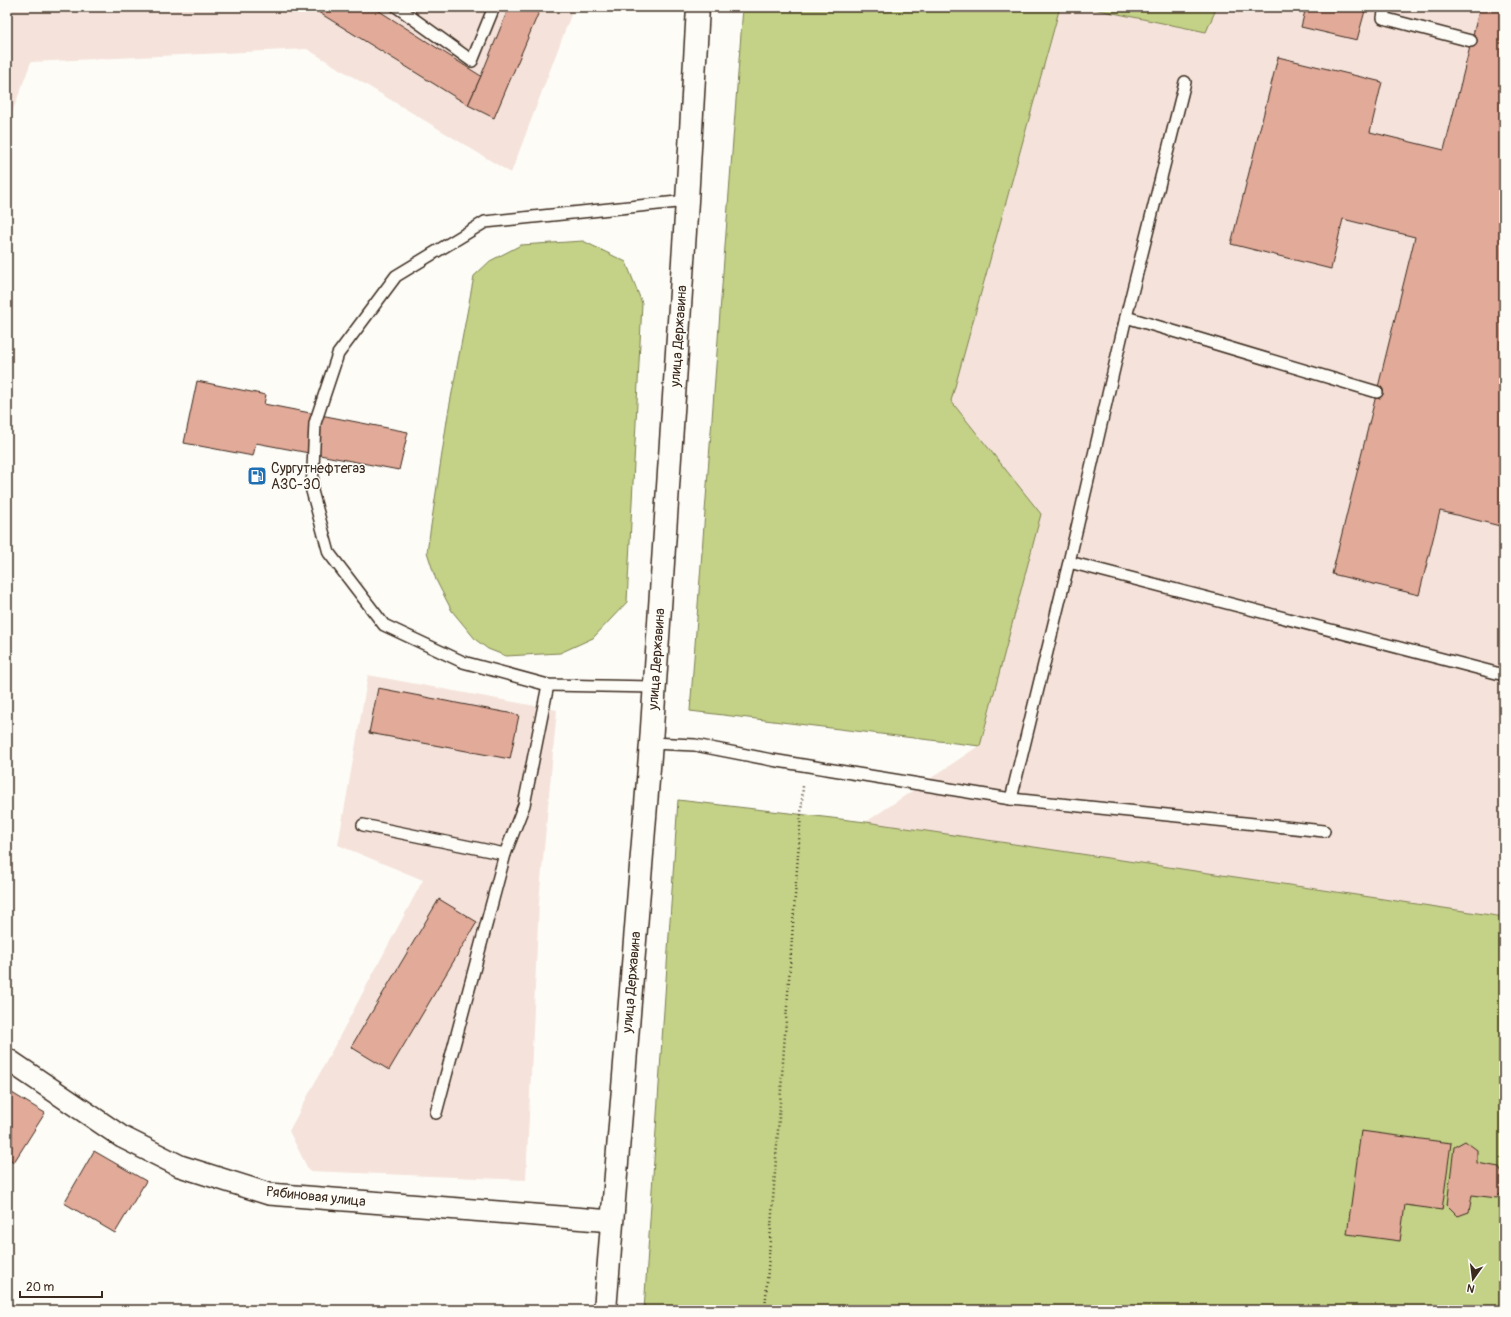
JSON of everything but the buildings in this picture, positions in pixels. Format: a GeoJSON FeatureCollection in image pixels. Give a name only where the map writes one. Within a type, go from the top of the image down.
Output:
{"type":"FeatureCollection","features":[{"type":"Feature","properties":{"kind":"main road","name":"улица Державина"},"geometry":{"type":"LineString","coordinates":[[605,1310],[651,743],[687,201],[698,7]]}},
{"type":"Feature","properties":{"kind":"street","name":"Рябиновая улица"},"geometry":{"type":"LineString","coordinates":[[7,1059],[122,1137],[180,1166],[269,1194],[612,1221]]}},
{"type":"Feature","properties":{"kind":"lane"},"geometry":{"type":"LineString","coordinates":[[397,7],[472,61],[494,7]]}},
{"type":"Feature","properties":{"kind":"lane"},"geometry":{"type":"LineString","coordinates":[[1385,7],[1383,18],[1471,41]]}},
{"type":"Feature","properties":{"kind":"lane"},"geometry":{"type":"LineString","coordinates":[[1011,799],[1126,317],[1185,82]]}},
{"type":"Feature","properties":{"kind":"lane"},"geometry":{"type":"LineString","coordinates":[[654,687],[548,685],[463,662],[384,625],[329,553],[312,491],[315,423],[338,354],[396,276],[485,222],[687,201]]}},
{"type":"Feature","properties":{"kind":"lane"},"geometry":{"type":"LineString","coordinates":[[1126,317],[1377,392]]}},
{"type":"Feature","properties":{"kind":"lane"},"geometry":{"type":"LineString","coordinates":[[1068,562],[1504,675]]}},
{"type":"Feature","properties":{"kind":"lane"},"geometry":{"type":"LineString","coordinates":[[436,1113],[505,854],[524,805],[548,685]]}},
{"type":"Feature","properties":{"kind":"lane"},"geometry":{"type":"LineString","coordinates":[[651,743],[696,746],[1011,799],[1324,831]]}},
{"type":"Feature","properties":{"kind":"lane"},"geometry":{"type":"LineString","coordinates":[[363,825],[505,854]]}},
{"type":"Feature","properties":{"kind":"path"},"geometry":{"type":"LineString","coordinates":[[765,1310],[805,765]]}},
{"type":"Feature","properties":{"kind":"shaded area"},"geometry":{"type":"Polygon","coordinates":[[[7,7],[574,7],[511,173],[307,49],[31,62],[7,126],[7,7]]]}},
{"type":"Feature","properties":{"kind":"shaded area"},"geometry":{"type":"Polygon","coordinates":[[[1060,7],[1084,7],[1205,32],[1217,7],[1504,7],[1504,917],[866,822],[980,745],[1041,514],[951,401],[1060,7]]]}},
{"type":"Feature","properties":{"kind":"shaded area"},"geometry":{"type":"Polygon","coordinates":[[[368,675],[557,710],[539,902],[526,1180],[309,1171],[289,1131],[423,880],[338,845],[368,675]]]}},
{"type":"Feature","properties":{"kind":"green space"},"geometry":{"type":"Polygon","coordinates":[[[743,7],[1060,7],[951,401],[1041,514],[980,746],[690,711],[743,7]]]}},
{"type":"Feature","properties":{"kind":"green space"},"geometry":{"type":"Polygon","coordinates":[[[1084,7],[1217,7],[1206,32],[1084,7]]]}},
{"type":"Feature","properties":{"kind":"green space"},"geometry":{"type":"Polygon","coordinates":[[[583,241],[626,262],[642,303],[627,602],[593,638],[560,653],[506,656],[488,649],[476,640],[452,611],[436,580],[427,552],[448,414],[474,276],[490,261],[521,245],[583,241]]]}},
{"type":"Feature","properties":{"kind":"green space"},"geometry":{"type":"Polygon","coordinates":[[[678,800],[866,822],[1504,917],[1504,1310],[644,1310],[678,800]]]}},
{"type":"Feature","properties":{"kind":"place","name":"Сургутнефтегаз АЗС-30"},"geometry":{"type":"Point","coordinates":[257,476]}}]}
